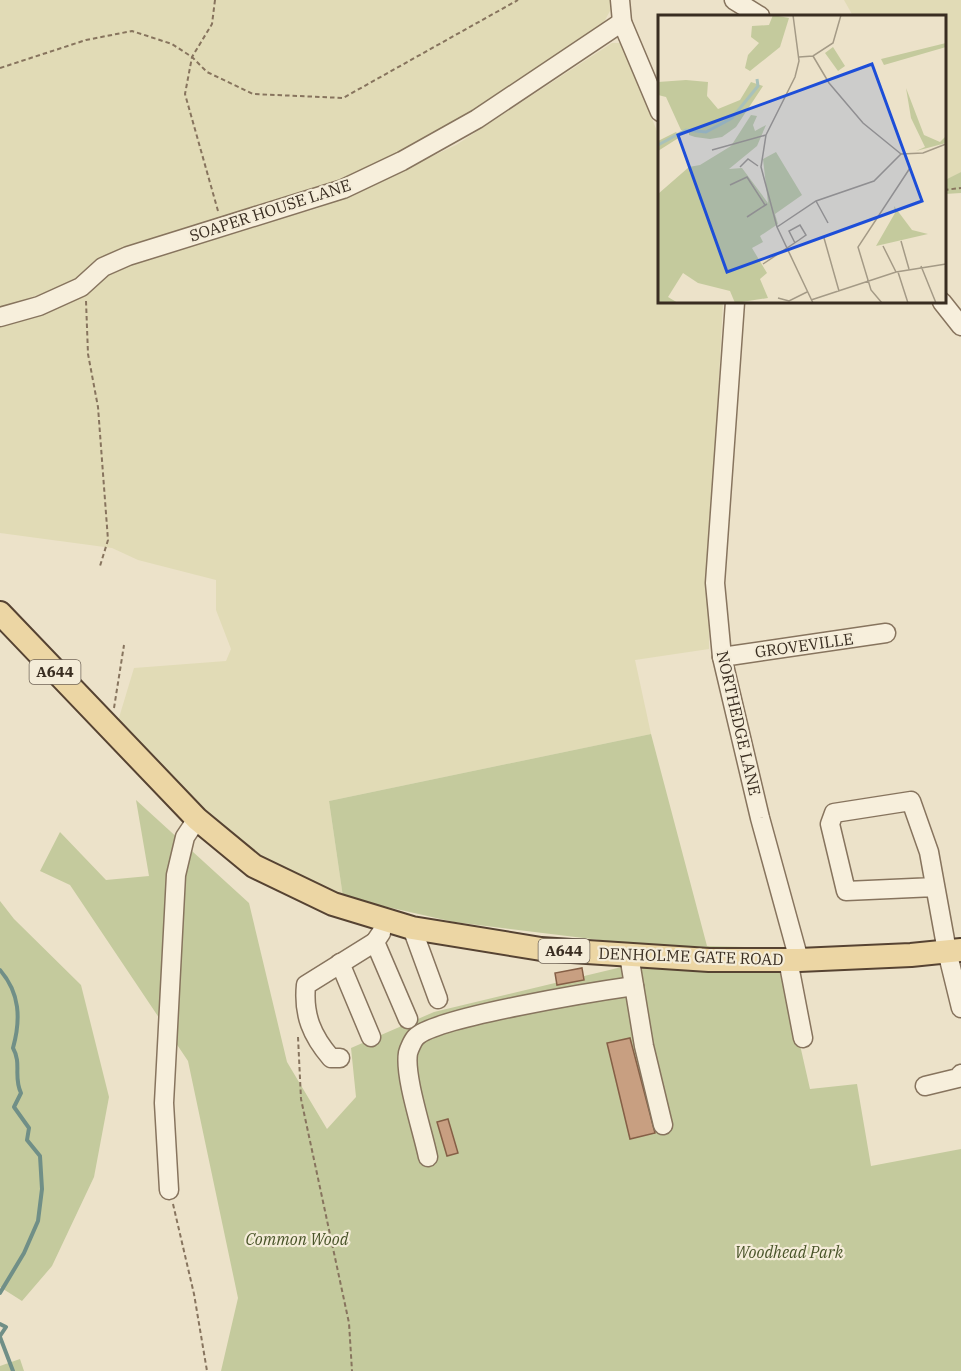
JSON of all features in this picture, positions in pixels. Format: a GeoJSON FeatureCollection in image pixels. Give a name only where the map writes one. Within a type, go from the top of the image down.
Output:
{"type":"FeatureCollection","features":[{"type":"Feature","properties":{"kind":"main road","name":"DENHOLME GATE ROAD"},"geometry":{"type":"LineString","coordinates":[[0,613],[197,819],[254,866],[333,904],[412,928],[541,950],[709,960],[794,960],[954,950]]}},
{"type":"Feature","properties":{"kind":"street"},"geometry":{"type":"LineString","coordinates":[[620,0],[622,22],[658,107]]}},
{"type":"Feature","properties":{"kind":"street"},"geometry":{"type":"LineString","coordinates":[[734,0],[758,15]]}},
{"type":"Feature","properties":{"kind":"street","name":"SOAPER HOUSE LANE"},"geometry":{"type":"LineString","coordinates":[[0,318],[39,306],[81,287],[113,262],[343,189],[402,161],[477,119],[622,22]]}},
{"type":"Feature","properties":{"kind":"street","name":"NORTHEDGE LANE"},"geometry":{"type":"LineString","coordinates":[[735,303],[715,583],[722,657],[794,960],[803,1038]]}},
{"type":"Feature","properties":{"kind":"street"},"geometry":{"type":"LineString","coordinates":[[943,303],[961,326]]}},
{"type":"Feature","properties":{"kind":"street","name":"GROVEVILLE"},"geometry":{"type":"LineString","coordinates":[[722,657],[886,633]]}},
{"type":"Feature","properties":{"kind":"street"},"geometry":{"type":"LineString","coordinates":[[935,887],[846,891],[830,824],[834,813],[910,801],[929,852],[935,887],[954,950],[960,1000]]}},
{"type":"Feature","properties":{"kind":"street"},"geometry":{"type":"LineString","coordinates":[[169,1190],[164,1103],[176,875],[185,837],[197,819]]}},
{"type":"Feature","properties":{"kind":"street"},"geometry":{"type":"LineString","coordinates":[[340,1058],[331,1058],[314,1038],[304,1005],[306,985],[375,942],[388,922]]}},
{"type":"Feature","properties":{"kind":"street"},"geometry":{"type":"LineString","coordinates":[[412,928],[438,999]]}},
{"type":"Feature","properties":{"kind":"street"},"geometry":{"type":"LineString","coordinates":[[375,942],[408,1019]]}},
{"type":"Feature","properties":{"kind":"street"},"geometry":{"type":"LineString","coordinates":[[629,955],[644,1046],[663,1125]]}},
{"type":"Feature","properties":{"kind":"street"},"geometry":{"type":"LineString","coordinates":[[340,963],[371,1037]]}},
{"type":"Feature","properties":{"kind":"street"},"geometry":{"type":"LineString","coordinates":[[428,1157],[408,1068],[409,1052],[416,1037],[441,1025],[580,993],[634,986]]}},
{"type":"Feature","properties":{"kind":"street"},"geometry":{"type":"LineString","coordinates":[[925,1086],[958,1078],[961,1074]]}},
{"type":"Feature","properties":{"kind":"path"},"geometry":{"type":"LineString","coordinates":[[215,0],[212,24],[192,57],[185,94],[222,226]]}},
{"type":"Feature","properties":{"kind":"path"},"geometry":{"type":"LineString","coordinates":[[0,68],[86,40],[132,32],[172,44],[192,57],[207,72],[253,94],[343,98],[518,0]]}},
{"type":"Feature","properties":{"kind":"path"},"geometry":{"type":"LineString","coordinates":[[946,190],[961,188]]}},
{"type":"Feature","properties":{"kind":"path"},"geometry":{"type":"LineString","coordinates":[[81,287],[86,294],[88,354],[98,407],[108,540],[100,566]]}},
{"type":"Feature","properties":{"kind":"path"},"geometry":{"type":"LineString","coordinates":[[110,730],[124,645]]}},
{"type":"Feature","properties":{"kind":"path"},"geometry":{"type":"LineString","coordinates":[[298,1036],[301,1100],[349,1323],[352,1371]]}},
{"type":"Feature","properties":{"kind":"path"},"geometry":{"type":"LineString","coordinates":[[169,1190],[194,1294],[207,1371]]}},
{"type":"Feature","properties":{"kind":"shaded area"},"geometry":{"type":"Polygon","coordinates":[[[0,0],[610,0],[611,9],[603,24],[549,64],[414,149],[291,199],[133,244],[93,262],[73,283],[0,308],[0,0]]]}},
{"type":"Feature","properties":{"kind":"shaded area"},"geometry":{"type":"Polygon","coordinates":[[[844,0],[961,0],[961,172],[946,180],[946,15],[852,15],[844,0]]]}},
{"type":"Feature","properties":{"kind":"shaded area"},"geometry":{"type":"Polygon","coordinates":[[[612,43],[621,43],[658,134],[658,303],[723,303],[709,569],[709,649],[635,660],[651,734],[329,801],[343,897],[274,864],[237,840],[163,770],[118,721],[134,668],[226,661],[231,649],[216,610],[216,580],[138,560],[112,548],[0,533],[0,324],[52,311],[78,297],[103,272],[243,228],[316,209],[456,145],[612,43]]]}},
{"type":"Feature","properties":{"kind":"green space"},"geometry":{"type":"Polygon","coordinates":[[[961,172],[961,193],[946,194],[946,180],[961,172]]]}},
{"type":"Feature","properties":{"kind":"green space"},"geometry":{"type":"Polygon","coordinates":[[[651,734],[707,946],[778,948],[810,1089],[857,1084],[871,1166],[961,1149],[961,1371],[221,1371],[238,1298],[188,1061],[70,885],[40,871],[60,832],[106,880],[149,876],[136,800],[249,903],[287,1062],[327,1129],[356,1097],[351,1048],[434,1012],[626,966],[616,942],[454,922],[343,897],[329,801],[651,734]]]}},
{"type":"Feature","properties":{"kind":"green space"},"geometry":{"type":"Polygon","coordinates":[[[0,901],[14,919],[81,985],[109,1097],[94,1177],[52,1266],[22,1301],[0,1287],[0,901]]]}},
{"type":"Feature","properties":{"kind":"green space"},"geometry":{"type":"Polygon","coordinates":[[[20,1359],[24,1371],[0,1371],[0,1366],[20,1359]]]}},
{"type":"Feature","properties":{"kind":"building"},"geometry":{"type":"Polygon","coordinates":[[[582,968],[584,980],[557,985],[555,973],[582,968]]]}},
{"type":"Feature","properties":{"kind":"building"},"geometry":{"type":"Polygon","coordinates":[[[630,1038],[655,1133],[630,1139],[607,1043],[630,1038]]]}},
{"type":"Feature","properties":{"kind":"building"},"geometry":{"type":"Polygon","coordinates":[[[448,1119],[458,1153],[447,1156],[437,1122],[448,1119]]]}},
{"type":"Feature","properties":{"kind":"waterway"},"geometry":{"type":"LineString","coordinates":[[0,970],[12,988],[17,1007],[18,1017],[13,1048],[17,1059],[21,1093],[14,1107],[29,1128],[27,1140],[40,1156],[42,1189],[38,1221],[24,1253],[0,1293]]}},
{"type":"Feature","properties":{"kind":"waterway"},"geometry":{"type":"LineString","coordinates":[[0,1324],[6,1327],[0,1336]]}},
{"type":"Feature","properties":{"kind":"waterway"},"geometry":{"type":"LineString","coordinates":[[0,1337],[13,1371]]}},
{"type":"Feature","properties":{"kind":"park label","name":"Common Wood"},"geometry":{"type":"Point","coordinates":[297,1239]}},
{"type":"Feature","properties":{"kind":"park label","name":"Woodhead Park"},"geometry":{"type":"Point","coordinates":[789,1252]}}]}
